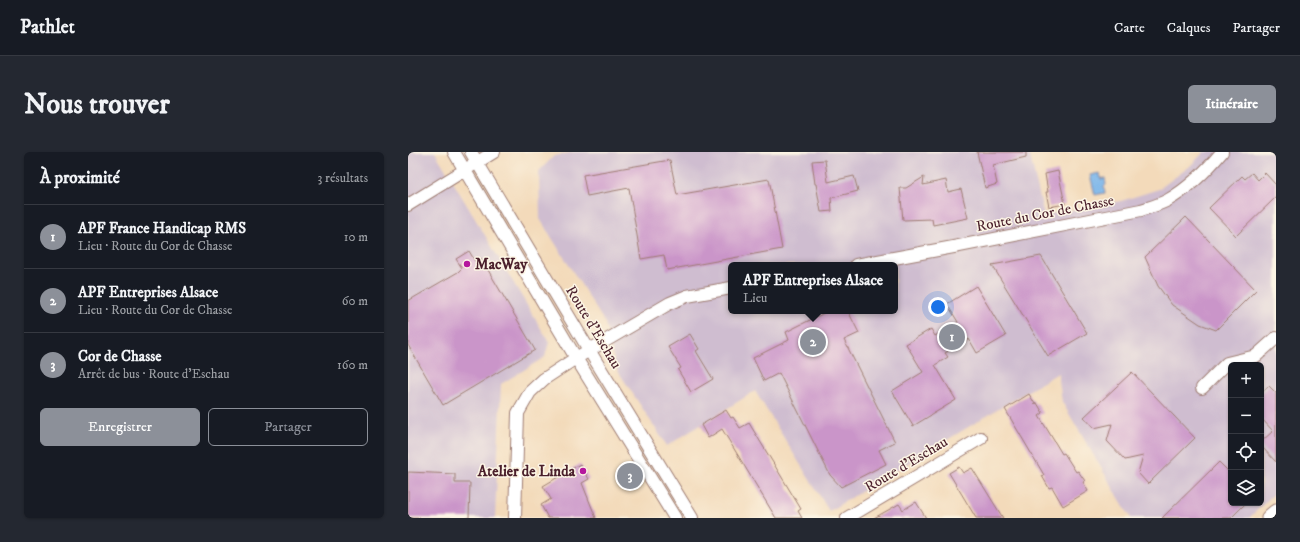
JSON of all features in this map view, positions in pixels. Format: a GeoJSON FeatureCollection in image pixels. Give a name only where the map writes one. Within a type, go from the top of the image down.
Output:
{"type":"FeatureCollection","features":[{"type":"Feature","properties":{"kind":"street","name":"Route d'Eschau"},"geometry":{"type":"LineString","coordinates":[[454,152],[576,358],[675,518]]}},
{"type":"Feature","properties":{"kind":"street"},"geometry":{"type":"LineString","coordinates":[[408,205],[465,170],[474,157],[494,152]]}},
{"type":"Feature","properties":{"kind":"street","name":"Route du Cor de Chasse"},"geometry":{"type":"LineString","coordinates":[[873,262],[1005,238],[1141,210],[1163,202],[1182,191],[1214,162],[1222,152]]}},
{"type":"Feature","properties":{"kind":"street","name":"Route d'Eschau"},"geometry":{"type":"LineString","coordinates":[[474,157],[589,350],[692,518]]}},
{"type":"Feature","properties":{"kind":"street"},"geometry":{"type":"LineString","coordinates":[[515,518],[518,413],[530,392],[544,379],[576,358],[679,298],[728,289]]}},
{"type":"Feature","properties":{"kind":"street"},"geometry":{"type":"LineString","coordinates":[[1202,388],[1227,363],[1256,356],[1276,338]]}},
{"type":"Feature","properties":{"kind":"street","name":"Route d'Eschau"},"geometry":{"type":"LineString","coordinates":[[847,518],[981,438]]}},
{"type":"Feature","properties":{"kind":"street"},"geometry":{"type":"LineString","coordinates":[[1270,518],[1276,512]]}},
{"type":"Feature","properties":{"kind":"shaded area"},"geometry":{"type":"Polygon","coordinates":[[[408,152],[435,152],[549,342],[545,357],[501,384],[495,518],[408,518],[408,152]]]}},
{"type":"Feature","properties":{"kind":"shaded area"},"geometry":{"type":"Polygon","coordinates":[[[574,152],[1029,152],[1044,215],[1121,201],[1159,189],[1189,167],[1204,152],[1276,152],[1276,492],[1264,504],[1264,362],[1228,362],[1228,506],[1261,506],[1249,518],[1131,518],[1062,402],[1058,373],[829,511],[755,391],[667,446],[616,368],[605,323],[540,219],[539,171],[554,156],[574,152]]]}},
{"type":"Feature","properties":{"kind":"water"},"geometry":{"type":"Polygon","coordinates":[[[1100,173],[1101,179],[1105,178],[1105,193],[1095,195],[1090,175],[1100,173]]]}},
{"type":"Feature","properties":{"kind":"building"},"geometry":{"type":"Polygon","coordinates":[[[977,152],[1026,152],[1026,157],[993,165],[997,184],[985,188],[977,152]]]}},
{"type":"Feature","properties":{"kind":"building"},"geometry":{"type":"Polygon","coordinates":[[[670,160],[677,195],[769,179],[782,249],[667,270],[664,255],[641,259],[629,188],[587,196],[583,175],[670,160]]]}},
{"type":"Feature","properties":{"kind":"building"},"geometry":{"type":"Polygon","coordinates":[[[825,160],[828,182],[854,176],[858,191],[831,198],[832,211],[821,212],[812,161],[825,160]]]}},
{"type":"Feature","properties":{"kind":"building"},"geometry":{"type":"Polygon","coordinates":[[[1058,171],[1065,204],[1049,207],[1045,174],[1058,171]]]}},
{"type":"Feature","properties":{"kind":"building"},"geometry":{"type":"Polygon","coordinates":[[[1252,173],[1258,180],[1265,173],[1276,185],[1276,197],[1236,236],[1209,208],[1242,176],[1245,179],[1252,173]]]}},
{"type":"Feature","properties":{"kind":"building"},"geometry":{"type":"Polygon","coordinates":[[[924,177],[923,185],[946,180],[948,192],[961,189],[968,218],[933,225],[932,219],[903,220],[900,188],[906,188],[924,177]]]}},
{"type":"Feature","properties":{"kind":"building"},"geometry":{"type":"Polygon","coordinates":[[[1186,217],[1256,290],[1216,330],[1200,324],[1172,305],[1158,286],[1145,257],[1186,217]]]}},
{"type":"Feature","properties":{"kind":"building"},"geometry":{"type":"Polygon","coordinates":[[[469,251],[475,261],[481,258],[535,350],[443,405],[408,345],[408,301],[458,272],[462,268],[456,259],[469,251]]]}},
{"type":"Feature","properties":{"kind":"building"},"geometry":{"type":"Polygon","coordinates":[[[1041,256],[1087,333],[1048,356],[992,265],[1041,256]]]}},
{"type":"Feature","properties":{"kind":"building"},"geometry":{"type":"Polygon","coordinates":[[[976,286],[1006,336],[977,353],[969,339],[945,353],[948,357],[935,365],[956,400],[913,426],[892,391],[923,372],[906,344],[931,329],[935,336],[958,322],[947,304],[976,286]]]}},
{"type":"Feature","properties":{"kind":"building"},"geometry":{"type":"Polygon","coordinates":[[[822,314],[850,314],[859,333],[844,340],[895,442],[879,450],[886,464],[841,487],[830,475],[779,373],[764,381],[753,358],[789,340],[786,332],[822,314]]]}},
{"type":"Feature","properties":{"kind":"building"},"geometry":{"type":"Polygon","coordinates":[[[690,334],[699,349],[696,351],[713,379],[691,392],[678,370],[681,368],[668,347],[690,334]]]}},
{"type":"Feature","properties":{"kind":"building"},"geometry":{"type":"Polygon","coordinates":[[[1132,372],[1195,438],[1148,484],[1138,473],[1143,456],[1125,460],[1107,441],[1112,424],[1094,428],[1084,417],[1132,372]]]}},
{"type":"Feature","properties":{"kind":"building"},"geometry":{"type":"Polygon","coordinates":[[[1269,386],[1276,393],[1276,462],[1264,449],[1264,439],[1273,431],[1264,421],[1264,390],[1269,386]]]}},
{"type":"Feature","properties":{"kind":"building"},"geometry":{"type":"Polygon","coordinates":[[[1029,394],[1043,413],[1039,416],[1062,454],[1064,453],[1076,472],[1078,471],[1085,481],[1083,482],[1088,491],[1063,506],[1052,487],[1049,488],[1042,476],[1044,475],[1005,409],[1029,394]]]}},
{"type":"Feature","properties":{"kind":"building"},"geometry":{"type":"Polygon","coordinates":[[[726,410],[731,418],[733,417],[740,428],[749,423],[801,509],[798,511],[802,518],[776,518],[722,429],[708,438],[701,425],[726,410]]]}},
{"type":"Feature","properties":{"kind":"building"},"geometry":{"type":"Polygon","coordinates":[[[1219,462],[1228,471],[1228,506],[1243,506],[1231,518],[1162,518],[1219,462]]]}},
{"type":"Feature","properties":{"kind":"building"},"geometry":{"type":"Polygon","coordinates":[[[580,464],[589,479],[582,483],[596,518],[548,518],[541,505],[551,499],[543,486],[580,464]]]}},
{"type":"Feature","properties":{"kind":"building"},"geometry":{"type":"Polygon","coordinates":[[[959,467],[963,473],[972,468],[1003,518],[976,518],[949,473],[959,467]]]}},
{"type":"Feature","properties":{"kind":"building"},"geometry":{"type":"Polygon","coordinates":[[[408,472],[455,474],[455,483],[470,483],[469,518],[408,518],[408,472]]]}},
{"type":"Feature","properties":{"kind":"building"},"geometry":{"type":"Polygon","coordinates":[[[916,502],[926,518],[874,518],[899,504],[903,510],[916,502]]]}},
{"type":"Feature","properties":{"kind":"place","name":"MacWay"},"geometry":{"type":"Point","coordinates":[467,264]}},
{"type":"Feature","properties":{"kind":"place","name":"APF France Handicap RMS"},"geometry":{"type":"Point","coordinates":[952,337]}},
{"type":"Feature","properties":{"kind":"place","name":"APF Entreprises Alsace"},"geometry":{"type":"Point","coordinates":[813,342]}},
{"type":"Feature","properties":{"kind":"place","name":"Atelier de Linda"},"geometry":{"type":"Point","coordinates":[583,471]}},
{"type":"Feature","properties":{"kind":"place","name":"Cor de Chasse"},"geometry":{"type":"Point","coordinates":[630,476]}}]}
